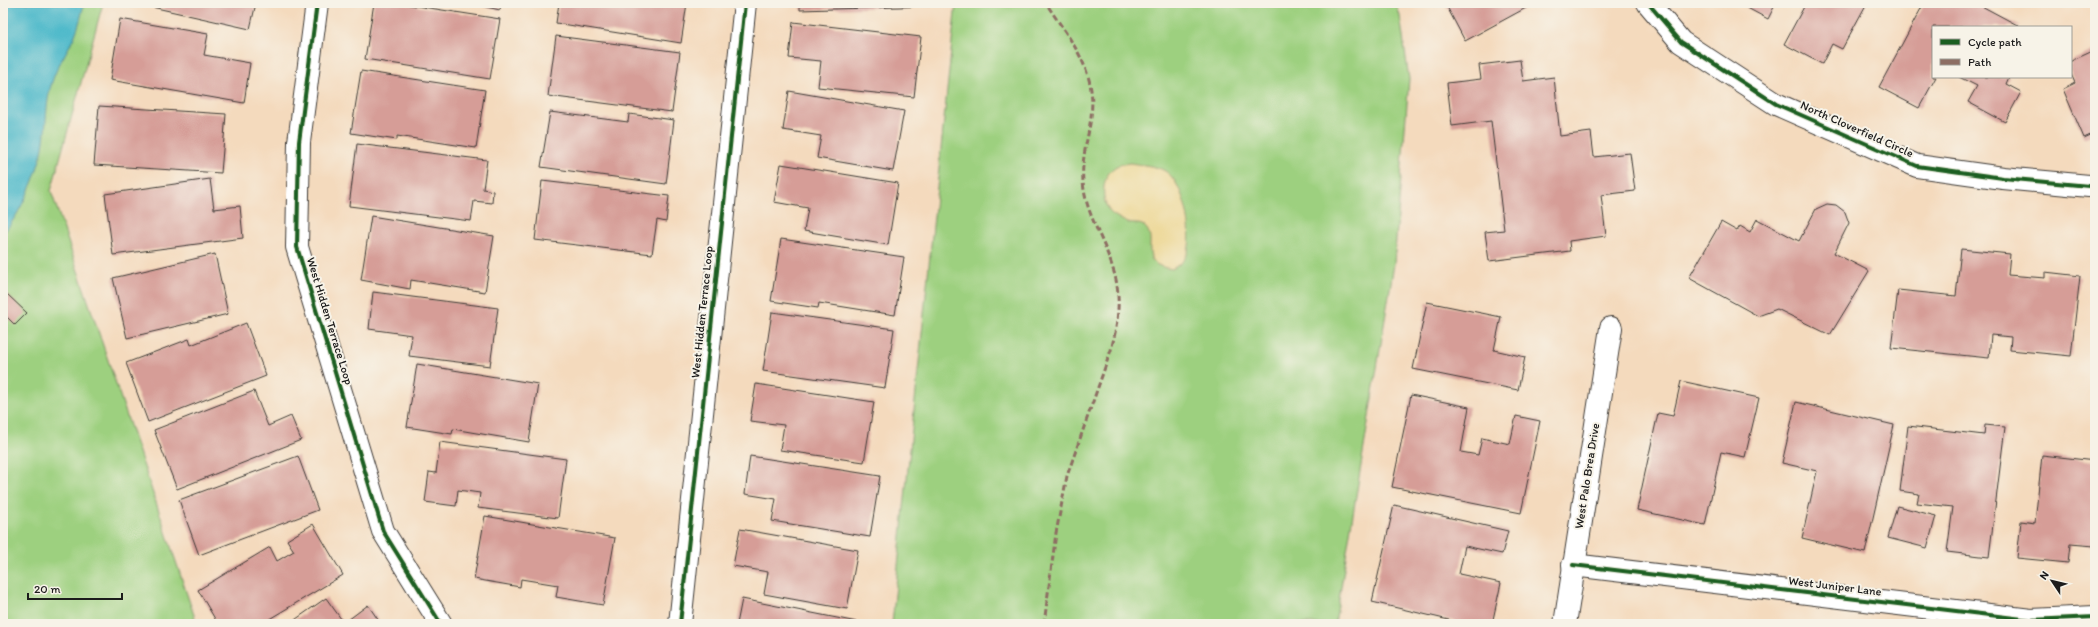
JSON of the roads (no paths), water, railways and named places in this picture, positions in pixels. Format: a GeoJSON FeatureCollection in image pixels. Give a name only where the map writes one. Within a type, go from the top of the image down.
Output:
{"type":"FeatureCollection","features":[{"type":"Feature","properties":{"kind":"street","name":"West Hidden Terrace Loop"},"geometry":{"type":"LineString","coordinates":[[317,3],[299,142],[297,247],[383,531],[441,624]]}},
{"type":"Feature","properties":{"kind":"street","name":"West Hidden Terrace Loop"},"geometry":{"type":"LineString","coordinates":[[680,624],[745,3]]}},
{"type":"Feature","properties":{"kind":"street","name":"North Cloverfield Circle"},"geometry":{"type":"LineString","coordinates":[[1648,3],[1681,42],[1776,104],[1917,166],[2011,178],[2089,186],[2095,185]]}},
{"type":"Feature","properties":{"kind":"street","name":"West Palo Brea Drive"},"geometry":{"type":"LineString","coordinates":[[1564,624],[1610,328]]}},
{"type":"Feature","properties":{"kind":"street","name":"West Juniper Lane"},"geometry":{"type":"LineString","coordinates":[[1573,565],[2031,620],[2095,617]]}},
{"type":"Feature","properties":{"kind":"water"},"geometry":{"type":"Polygon","coordinates":[[[3,3],[84,3],[75,35],[52,82],[48,98],[43,148],[28,194],[3,234],[3,3]]]}}]}
